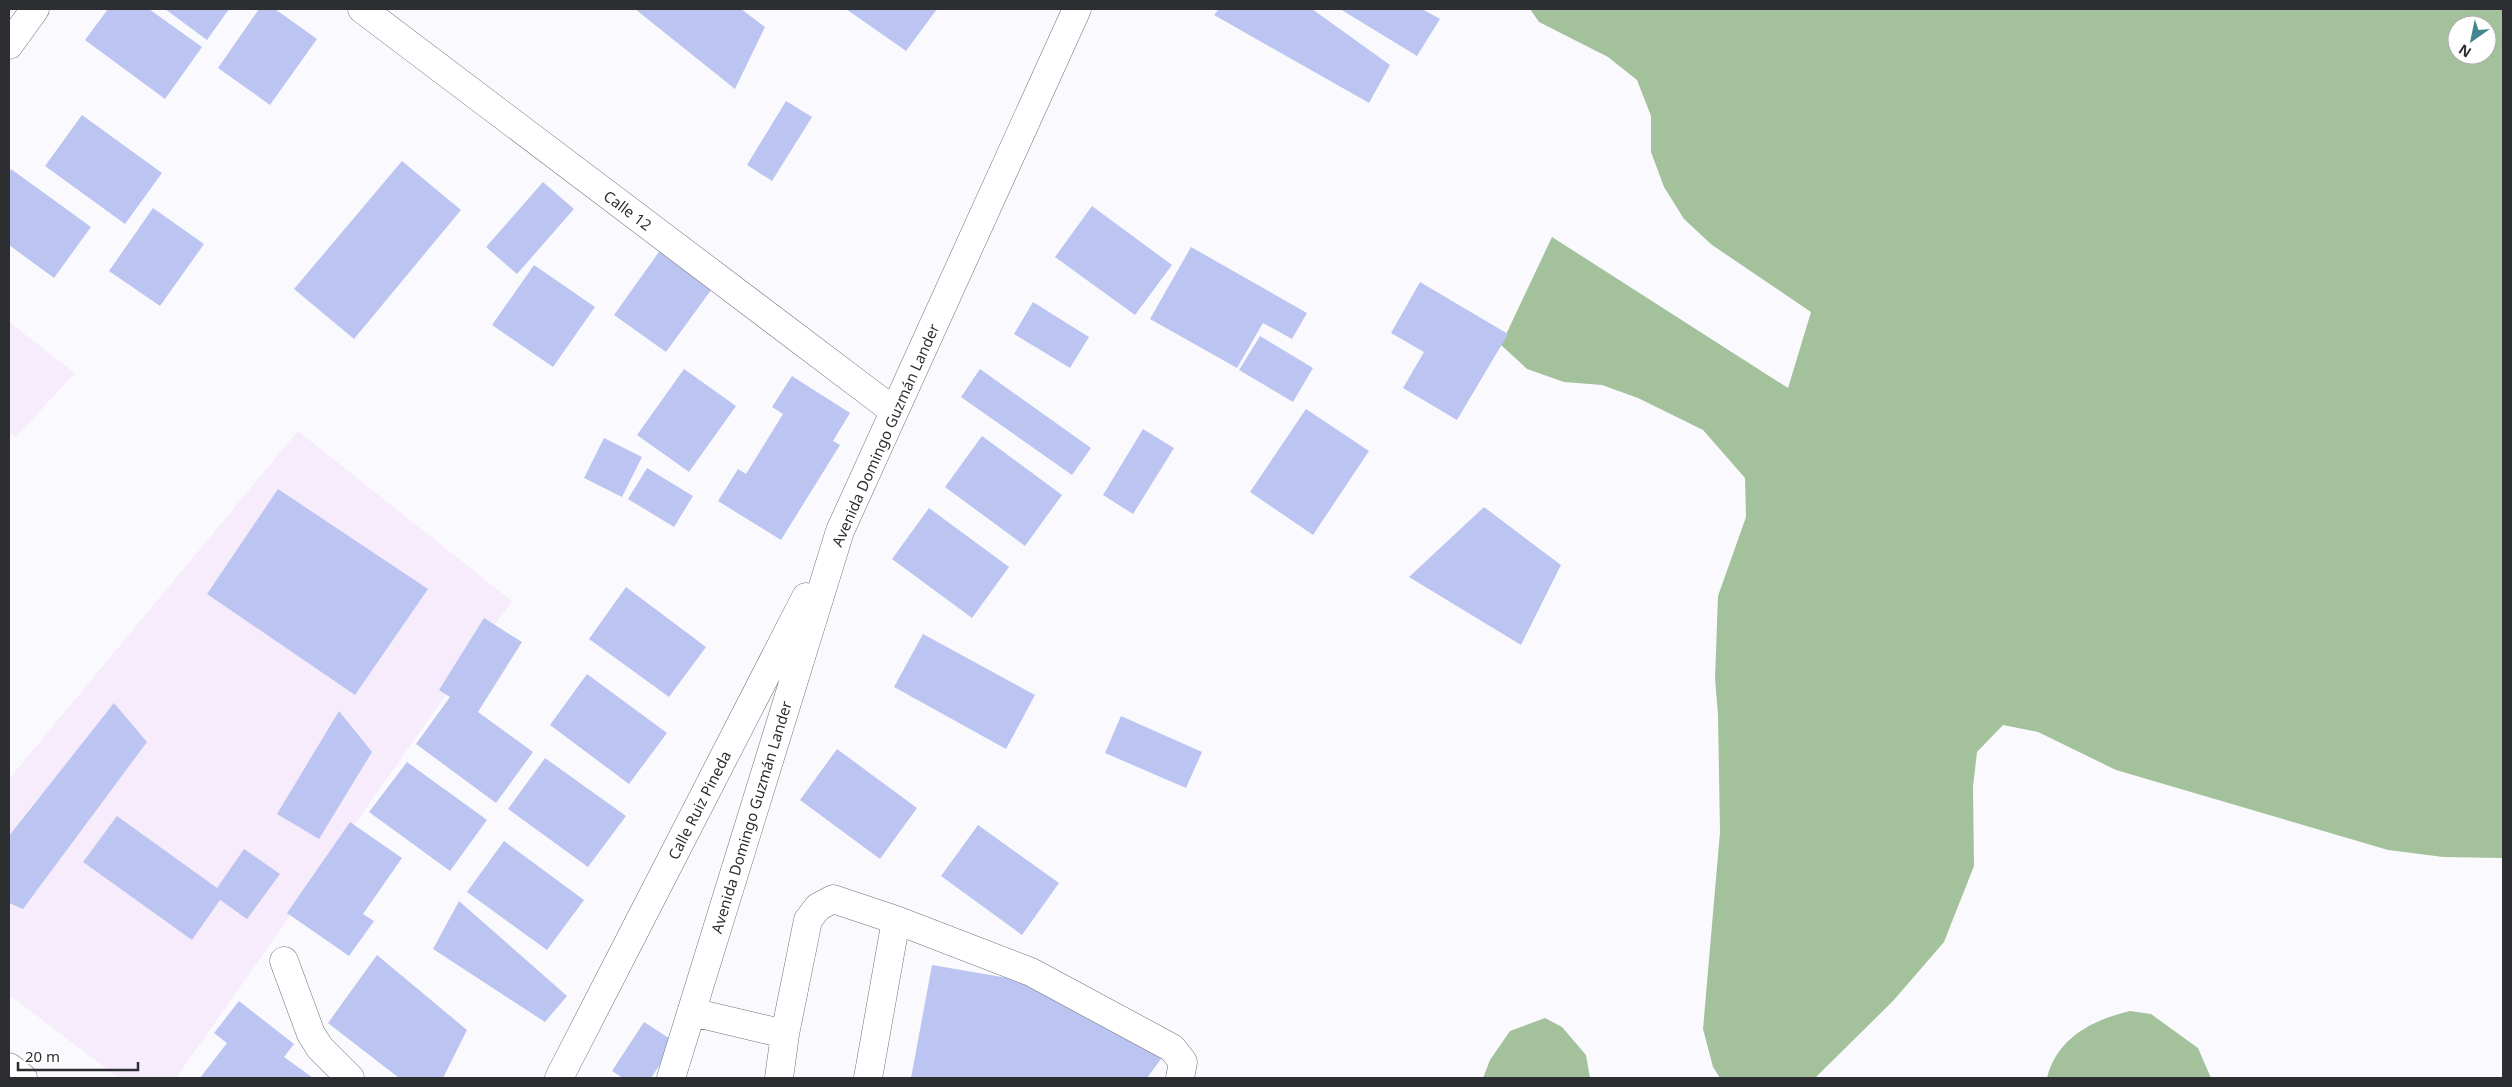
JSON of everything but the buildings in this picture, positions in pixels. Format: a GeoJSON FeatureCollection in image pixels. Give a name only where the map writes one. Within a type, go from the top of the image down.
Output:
{"type":"FeatureCollection","features":[{"type":"Feature","properties":{"kind":"street"},"geometry":{"type":"LineString","coordinates":[[9,45],[35,9]]}},
{"type":"Feature","properties":{"kind":"street","name":"Calle 12"},"geometry":{"type":"LineString","coordinates":[[362,9],[894,411]]}},
{"type":"Feature","properties":{"kind":"street","name":"Avenida Domingo Guzmán Lander"},"geometry":{"type":"LineString","coordinates":[[671,1078],[840,532],[1077,9]]}},
{"type":"Feature","properties":{"kind":"street","name":"Calle Ruiz Pineda"},"geometry":{"type":"LineString","coordinates":[[559,1078],[840,532]]}},
{"type":"Feature","properties":{"kind":"street"},"geometry":{"type":"LineString","coordinates":[[779,1078],[785,1034],[808,920],[818,907],[833,899],[896,920],[1031,972],[1172,1048],[1183,1062],[1180,1078]]}},
{"type":"Feature","properties":{"kind":"street"},"geometry":{"type":"LineString","coordinates":[[868,1078],[896,920]]}},
{"type":"Feature","properties":{"kind":"street"},"geometry":{"type":"LineString","coordinates":[[284,961],[311,1034],[320,1048],[350,1078]]}},
{"type":"Feature","properties":{"kind":"street"},"geometry":{"type":"LineString","coordinates":[[692,1012],[785,1034]]}},
{"type":"Feature","properties":{"kind":"street"},"geometry":{"type":"LineString","coordinates":[[9,1067],[23,1078]]}},
{"type":"Feature","properties":{"kind":"shaded area"},"geometry":{"type":"Polygon","coordinates":[[[9,322],[75,373],[16,437],[9,433],[9,322]]]}},
{"type":"Feature","properties":{"kind":"shaded area"},"geometry":{"type":"Polygon","coordinates":[[[298,431],[512,601],[176,1078],[119,1078],[9,995],[9,779],[298,431]]]}},
{"type":"Feature","properties":{"kind":"green space"},"geometry":{"type":"Polygon","coordinates":[[[1530,9],[2503,9],[2503,858],[2443,857],[2388,850],[2116,770],[2038,732],[2003,725],[1977,752],[1973,787],[1974,866],[1944,942],[1893,1001],[1815,1078],[1720,1078],[1713,1067],[1703,1029],[1720,832],[1718,715],[1715,678],[1718,596],[1746,517],[1745,478],[1703,430],[1638,398],[1602,385],[1564,382],[1527,369],[1501,345],[1552,237],[1788,388],[1811,312],[1712,245],[1684,219],[1664,187],[1651,152],[1651,116],[1637,80],[1608,57],[1539,22],[1530,9]]]}},
{"type":"Feature","properties":{"kind":"green space"},"geometry":{"type":"Polygon","coordinates":[[[2130,1011],[2151,1014],[2198,1048],[2211,1078],[2047,1078],[2059,1052],[2078,1033],[2102,1020],[2130,1011]]]}},
{"type":"Feature","properties":{"kind":"green space"},"geometry":{"type":"Polygon","coordinates":[[[1545,1018],[1562,1027],[1586,1055],[1590,1078],[1483,1078],[1490,1060],[1510,1031],[1545,1018]]]}}]}
